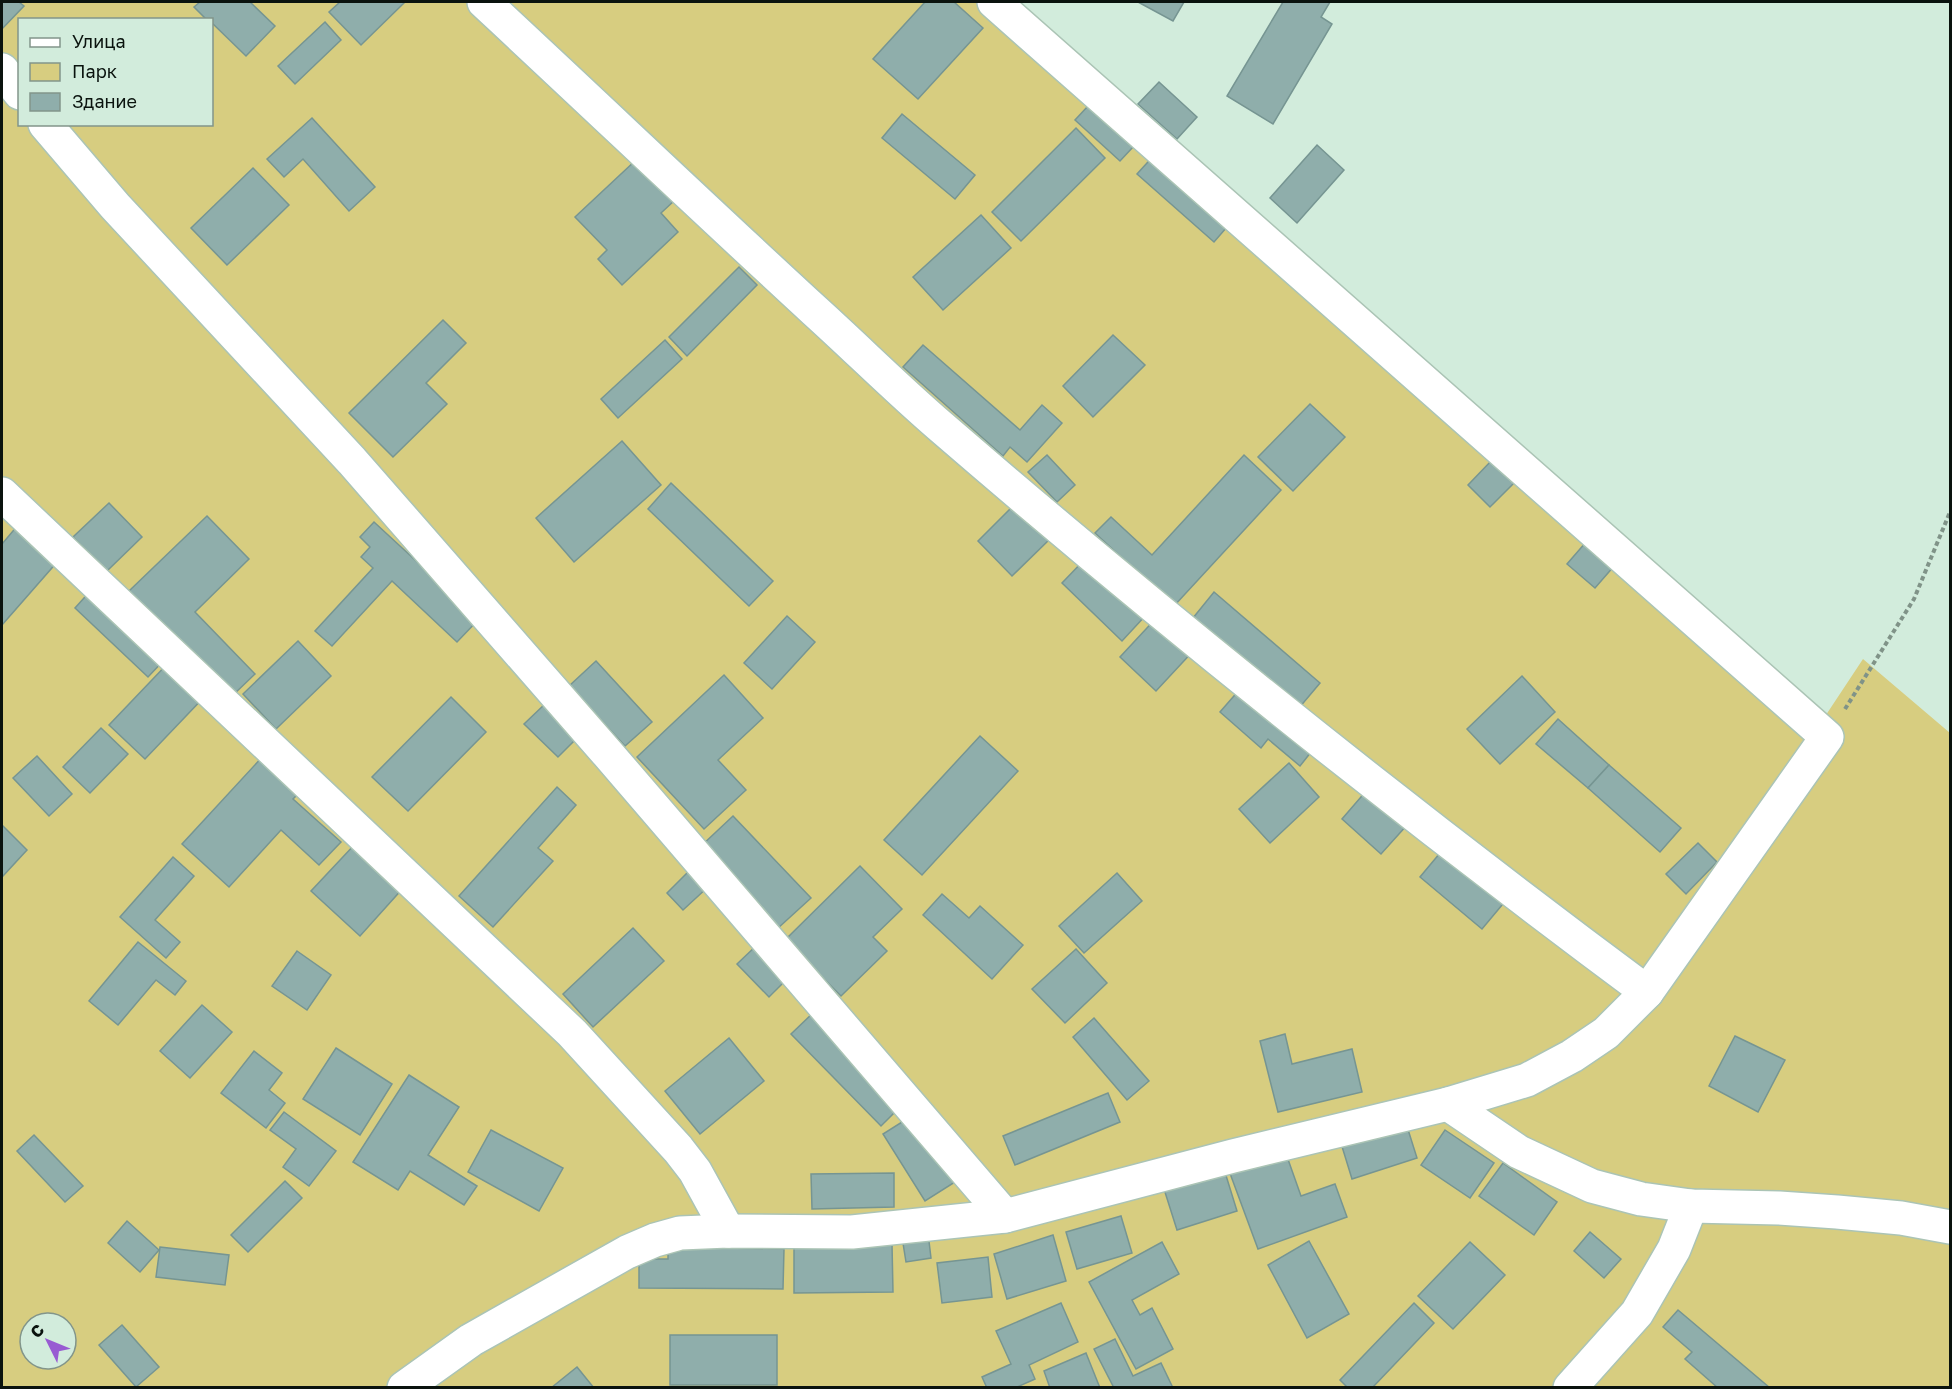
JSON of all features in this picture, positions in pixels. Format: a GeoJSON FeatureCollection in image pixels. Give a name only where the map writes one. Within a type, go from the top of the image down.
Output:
{"type":"FeatureCollection","features":[{"type":"Feature","properties":{"kind":"street"},"geometry":{"type":"LineString","coordinates":[[484,2],[937,424],[1314,736],[1521,898],[1647,992]]}},
{"type":"Feature","properties":{"kind":"street"},"geometry":{"type":"LineString","coordinates":[[404,1388],[471,1340],[627,1252],[655,1240],[681,1233],[728,1231],[852,1232],[1005,1216],[1233,1156],[1448,1104],[1527,1080],[1572,1056],[1606,1033],[1647,992],[1827,737],[994,2]]}},
{"type":"Feature","properties":{"kind":"street"},"geometry":{"type":"LineString","coordinates":[[2,70],[18,90]]}},
{"type":"Feature","properties":{"kind":"street"},"geometry":{"type":"LineString","coordinates":[[47,126],[116,206],[359,469],[608,754],[1005,1216]]}},
{"type":"Feature","properties":{"kind":"street"},"geometry":{"type":"LineString","coordinates":[[2,494],[572,1033],[678,1149],[695,1171],[728,1231]]}},
{"type":"Feature","properties":{"kind":"street"},"geometry":{"type":"LineString","coordinates":[[1448,1104],[1519,1152],[1592,1186],[1641,1199],[1691,1206],[1837,1212],[1901,1218],[1950,1227]]}},
{"type":"Feature","properties":{"kind":"street"},"geometry":{"type":"LineString","coordinates":[[1570,1388],[1637,1313],[1674,1250],[1691,1206]]}},
{"type":"Feature","properties":{"kind":"path"},"geometry":{"type":"LineString","coordinates":[[1827,737],[1914,599],[1950,512]]}},
{"type":"Feature","properties":{"kind":"green space"},"geometry":{"type":"Polygon","coordinates":[[[2,2],[1000,2],[1818,727],[1863,659],[1950,733],[1950,1387],[2,1388],[2,2]]]}},
{"type":"Feature","properties":{"kind":"building"},"geometry":{"type":"Polygon","coordinates":[[[2,2],[19,2],[24,6],[2,29],[2,2]]]}},
{"type":"Feature","properties":{"kind":"building"},"geometry":{"type":"Polygon","coordinates":[[[200,2],[250,2],[275,26],[246,56],[213,24],[213,18],[205,18],[194,7],[200,2]]]}},
{"type":"Feature","properties":{"kind":"building"},"geometry":{"type":"Polygon","coordinates":[[[340,2],[405,2],[361,45],[329,12],[340,2]]]}},
{"type":"Feature","properties":{"kind":"building"},"geometry":{"type":"Polygon","coordinates":[[[925,2],[954,2],[983,28],[918,99],[873,59],[925,2]]]}},
{"type":"Feature","properties":{"kind":"building"},"geometry":{"type":"Polygon","coordinates":[[[1138,2],[1184,2],[1173,21],[1138,2]]]}},
{"type":"Feature","properties":{"kind":"building"},"geometry":{"type":"Polygon","coordinates":[[[1283,2],[1330,2],[1321,17],[1332,24],[1273,124],[1227,96],[1283,2]]]}},
{"type":"Feature","properties":{"kind":"building"},"geometry":{"type":"Polygon","coordinates":[[[325,22],[341,40],[295,84],[278,66],[325,22]]]}},
{"type":"Feature","properties":{"kind":"building"},"geometry":{"type":"Polygon","coordinates":[[[1159,82],[1197,117],[1177,139],[1138,104],[1159,82]]]}},
{"type":"Feature","properties":{"kind":"building"},"geometry":{"type":"Polygon","coordinates":[[[1088,106],[1133,147],[1120,161],[1075,120],[1088,106]]]}},
{"type":"Feature","properties":{"kind":"building"},"geometry":{"type":"Polygon","coordinates":[[[902,114],[975,175],[955,199],[882,138],[902,114]]]}},
{"type":"Feature","properties":{"kind":"building"},"geometry":{"type":"Polygon","coordinates":[[[312,118],[375,187],[349,211],[303,159],[284,177],[267,159],[312,118]]]}},
{"type":"Feature","properties":{"kind":"building"},"geometry":{"type":"Polygon","coordinates":[[[1076,128],[1105,158],[1021,241],[992,212],[1076,128]]]}},
{"type":"Feature","properties":{"kind":"building"},"geometry":{"type":"Polygon","coordinates":[[[1317,145],[1344,170],[1297,223],[1270,198],[1317,145]]]}},
{"type":"Feature","properties":{"kind":"building"},"geometry":{"type":"Polygon","coordinates":[[[1157,152],[1233,220],[1214,242],[1137,174],[1157,152]]]}},
{"type":"Feature","properties":{"kind":"building"},"geometry":{"type":"Polygon","coordinates":[[[637,159],[675,200],[661,213],[678,232],[622,285],[598,259],[607,250],[575,217],[637,159]]]}},
{"type":"Feature","properties":{"kind":"building"},"geometry":{"type":"Polygon","coordinates":[[[253,168],[289,205],[227,265],[191,228],[253,168]]]}},
{"type":"Feature","properties":{"kind":"building"},"geometry":{"type":"Polygon","coordinates":[[[981,215],[1011,248],[943,310],[913,277],[981,215]]]}},
{"type":"Feature","properties":{"kind":"building"},"geometry":{"type":"Polygon","coordinates":[[[739,267],[757,285],[687,356],[669,337],[739,267]]]}},
{"type":"Feature","properties":{"kind":"building"},"geometry":{"type":"Polygon","coordinates":[[[443,320],[466,343],[426,383],[447,404],[393,457],[349,413],[443,320]]]}},
{"type":"Feature","properties":{"kind":"building"},"geometry":{"type":"Polygon","coordinates":[[[1113,335],[1145,365],[1093,417],[1063,386],[1113,335]]]}},
{"type":"Feature","properties":{"kind":"building"},"geometry":{"type":"Polygon","coordinates":[[[665,340],[682,359],[618,418],[601,399],[665,340]]]}},
{"type":"Feature","properties":{"kind":"building"},"geometry":{"type":"Polygon","coordinates":[[[923,345],[1020,430],[1042,405],[1062,423],[1027,462],[1010,447],[1003,456],[903,367],[923,345]]]}},
{"type":"Feature","properties":{"kind":"building"},"geometry":{"type":"Polygon","coordinates":[[[1310,404],[1345,437],[1293,491],[1258,457],[1310,404]]]}},
{"type":"Feature","properties":{"kind":"building"},"geometry":{"type":"Polygon","coordinates":[[[622,441],[661,485],[574,562],[536,518],[622,441]]]}},
{"type":"Feature","properties":{"kind":"building"},"geometry":{"type":"Polygon","coordinates":[[[1047,455],[1075,485],[1057,502],[1028,472],[1047,455]]]}},
{"type":"Feature","properties":{"kind":"building"},"geometry":{"type":"Polygon","coordinates":[[[1244,455],[1281,490],[1174,606],[1095,533],[1111,517],[1152,555],[1244,455]]]}},
{"type":"Feature","properties":{"kind":"building"},"geometry":{"type":"Polygon","coordinates":[[[1492,460],[1515,482],[1490,507],[1468,485],[1492,460]]]}},
{"type":"Feature","properties":{"kind":"building"},"geometry":{"type":"Polygon","coordinates":[[[671,483],[773,581],[749,606],[648,509],[671,483]]]}},
{"type":"Feature","properties":{"kind":"building"},"geometry":{"type":"Polygon","coordinates":[[[1018,501],[1053,536],[1012,576],[978,541],[1018,501]]]}},
{"type":"Feature","properties":{"kind":"building"},"geometry":{"type":"Polygon","coordinates":[[[109,503],[142,537],[107,571],[73,537],[109,503]]]}},
{"type":"Feature","properties":{"kind":"building"},"geometry":{"type":"Polygon","coordinates":[[[207,516],[249,559],[195,612],[255,674],[231,697],[129,591],[207,516]]]}},
{"type":"Feature","properties":{"kind":"building"},"geometry":{"type":"Polygon","coordinates":[[[374,522],[479,619],[457,642],[392,581],[332,646],[315,631],[373,568],[361,557],[370,547],[360,537],[374,522]]]}},
{"type":"Feature","properties":{"kind":"building"},"geometry":{"type":"Polygon","coordinates":[[[18,525],[58,561],[2,625],[2,544],[18,525]]]}},
{"type":"Feature","properties":{"kind":"building"},"geometry":{"type":"Polygon","coordinates":[[[1593,534],[1621,558],[1595,588],[1567,564],[1593,534]]]}},
{"type":"Feature","properties":{"kind":"building"},"geometry":{"type":"Polygon","coordinates":[[[1086,558],[1146,615],[1122,641],[1062,583],[1086,558]]]}},
{"type":"Feature","properties":{"kind":"building"},"geometry":{"type":"Polygon","coordinates":[[[93,588],[166,658],[148,677],[75,608],[93,588]]]}},
{"type":"Feature","properties":{"kind":"building"},"geometry":{"type":"Polygon","coordinates":[[[1214,592],[1320,683],[1299,708],[1193,618],[1214,592]]]}},
{"type":"Feature","properties":{"kind":"building"},"geometry":{"type":"Polygon","coordinates":[[[1159,615],[1195,649],[1156,691],[1120,657],[1159,615]]]}},
{"type":"Feature","properties":{"kind":"building"},"geometry":{"type":"Polygon","coordinates":[[[787,616],[815,642],[772,689],[744,663],[787,616]]]}},
{"type":"Feature","properties":{"kind":"building"},"geometry":{"type":"Polygon","coordinates":[[[298,641],[331,676],[276,729],[243,694],[298,641]]]}},
{"type":"Feature","properties":{"kind":"building"},"geometry":{"type":"Polygon","coordinates":[[[171,660],[207,694],[145,759],[109,725],[171,660]]]}},
{"type":"Feature","properties":{"kind":"building"},"geometry":{"type":"Polygon","coordinates":[[[596,661],[652,722],[625,746],[569,686],[596,661]]]}},
{"type":"Feature","properties":{"kind":"building"},"geometry":{"type":"Polygon","coordinates":[[[724,675],[763,718],[718,760],[746,790],[704,829],[637,757],[724,675]]]}},
{"type":"Feature","properties":{"kind":"building"},"geometry":{"type":"Polygon","coordinates":[[[1522,676],[1555,712],[1500,764],[1467,729],[1522,676]]]}},
{"type":"Feature","properties":{"kind":"building"},"geometry":{"type":"Polygon","coordinates":[[[1240,689],[1311,752],[1300,766],[1268,739],[1261,748],[1220,712],[1240,689]]]}},
{"type":"Feature","properties":{"kind":"building"},"geometry":{"type":"Polygon","coordinates":[[[451,697],[486,732],[408,811],[372,777],[451,697]]]}},
{"type":"Feature","properties":{"kind":"building"},"geometry":{"type":"Polygon","coordinates":[[[546,703],[579,736],[558,757],[524,724],[546,703]]]}},
{"type":"Feature","properties":{"kind":"building"},"geometry":{"type":"Polygon","coordinates":[[[1558,719],[1609,765],[1588,788],[1536,744],[1558,719]]]}},
{"type":"Feature","properties":{"kind":"building"},"geometry":{"type":"Polygon","coordinates":[[[101,728],[128,754],[90,793],[63,767],[101,728]]]}},
{"type":"Feature","properties":{"kind":"building"},"geometry":{"type":"Polygon","coordinates":[[[980,736],[1018,771],[922,875],[884,840],[980,736]]]}},
{"type":"Feature","properties":{"kind":"building"},"geometry":{"type":"Polygon","coordinates":[[[265,754],[303,789],[293,799],[341,842],[319,865],[281,830],[229,887],[182,844],[265,754]]]}},
{"type":"Feature","properties":{"kind":"building"},"geometry":{"type":"Polygon","coordinates":[[[37,756],[72,794],[49,816],[13,778],[37,756]]]}},
{"type":"Feature","properties":{"kind":"building"},"geometry":{"type":"Polygon","coordinates":[[[1289,763],[1319,797],[1270,843],[1239,809],[1289,763]]]}},
{"type":"Feature","properties":{"kind":"building"},"geometry":{"type":"Polygon","coordinates":[[[1609,765],[1681,828],[1660,852],[1588,788],[1609,765]]]}},
{"type":"Feature","properties":{"kind":"building"},"geometry":{"type":"Polygon","coordinates":[[[557,787],[576,805],[538,848],[553,861],[493,927],[459,896],[557,787]]]}},
{"type":"Feature","properties":{"kind":"building"},"geometry":{"type":"Polygon","coordinates":[[[1367,790],[1407,825],[1381,854],[1342,819],[1367,790]]]}},
{"type":"Feature","properties":{"kind":"building"},"geometry":{"type":"Polygon","coordinates":[[[733,816],[811,898],[777,929],[700,847],[733,816]]]}},
{"type":"Feature","properties":{"kind":"building"},"geometry":{"type":"Polygon","coordinates":[[[2,825],[27,850],[2,877],[2,825]]]}},
{"type":"Feature","properties":{"kind":"building"},"geometry":{"type":"Polygon","coordinates":[[[356,843],[404,887],[360,936],[311,891],[356,843]]]}},
{"type":"Feature","properties":{"kind":"building"},"geometry":{"type":"Polygon","coordinates":[[[1698,843],[1717,862],[1686,894],[1666,874],[1698,843]]]}},
{"type":"Feature","properties":{"kind":"building"},"geometry":{"type":"Polygon","coordinates":[[[1445,847],[1507,899],[1482,929],[1420,877],[1445,847]]]}},
{"type":"Feature","properties":{"kind":"building"},"geometry":{"type":"Polygon","coordinates":[[[173,857],[194,876],[155,920],[180,942],[166,958],[120,917],[173,857]]]}},
{"type":"Feature","properties":{"kind":"building"},"geometry":{"type":"Polygon","coordinates":[[[860,866],[902,909],[873,937],[887,951],[841,996],[785,940],[860,866]]]}},
{"type":"Feature","properties":{"kind":"building"},"geometry":{"type":"Polygon","coordinates":[[[692,868],[709,886],[683,910],[667,893],[692,868]]]}},
{"type":"Feature","properties":{"kind":"building"},"geometry":{"type":"Polygon","coordinates":[[[1117,873],[1142,901],[1084,953],[1059,926],[1117,873]]]}},
{"type":"Feature","properties":{"kind":"building"},"geometry":{"type":"Polygon","coordinates":[[[942,894],[969,918],[980,906],[1023,945],[992,979],[923,915],[942,894]]]}},
{"type":"Feature","properties":{"kind":"building"},"geometry":{"type":"Polygon","coordinates":[[[633,928],[664,961],[593,1027],[563,994],[633,928]]]}},
{"type":"Feature","properties":{"kind":"building"},"geometry":{"type":"Polygon","coordinates":[[[138,942],[186,981],[175,995],[156,980],[118,1025],[89,1001],[138,942]]]}},
{"type":"Feature","properties":{"kind":"building"},"geometry":{"type":"Polygon","coordinates":[[[758,944],[789,977],[769,997],[737,964],[758,944]]]}},
{"type":"Feature","properties":{"kind":"building"},"geometry":{"type":"Polygon","coordinates":[[[1076,949],[1107,983],[1065,1023],[1032,989],[1076,949]]]}},
{"type":"Feature","properties":{"kind":"building"},"geometry":{"type":"Polygon","coordinates":[[[297,951],[331,975],[307,1010],[272,986],[297,951]]]}},
{"type":"Feature","properties":{"kind":"building"},"geometry":{"type":"Polygon","coordinates":[[[202,1005],[232,1032],[190,1078],[160,1051],[202,1005]]]}},
{"type":"Feature","properties":{"kind":"building"},"geometry":{"type":"Polygon","coordinates":[[[814,1012],[903,1104],[881,1126],[791,1034],[814,1012]]]}},
{"type":"Feature","properties":{"kind":"building"},"geometry":{"type":"Polygon","coordinates":[[[1094,1018],[1149,1081],[1127,1100],[1073,1037],[1094,1018]]]}},
{"type":"Feature","properties":{"kind":"building"},"geometry":{"type":"Polygon","coordinates":[[[1285,1034],[1292,1064],[1352,1049],[1362,1092],[1278,1112],[1260,1041],[1285,1034]]]}},
{"type":"Feature","properties":{"kind":"building"},"geometry":{"type":"Polygon","coordinates":[[[1735,1036],[1785,1060],[1758,1112],[1709,1086],[1735,1036]]]}},
{"type":"Feature","properties":{"kind":"building"},"geometry":{"type":"Polygon","coordinates":[[[729,1038],[764,1081],[700,1134],[665,1091],[729,1038]]]}},
{"type":"Feature","properties":{"kind":"building"},"geometry":{"type":"Polygon","coordinates":[[[336,1048],[392,1084],[360,1135],[303,1099],[336,1048]]]}},
{"type":"Feature","properties":{"kind":"building"},"geometry":{"type":"Polygon","coordinates":[[[254,1051],[282,1073],[269,1090],[285,1103],[266,1128],[221,1093],[254,1051]]]}},
{"type":"Feature","properties":{"kind":"building"},"geometry":{"type":"Polygon","coordinates":[[[409,1075],[459,1107],[428,1155],[477,1186],[464,1205],[410,1171],[398,1190],[353,1162],[409,1075]]]}},
{"type":"Feature","properties":{"kind":"building"},"geometry":{"type":"Polygon","coordinates":[[[1108,1093],[1120,1122],[1015,1165],[1003,1136],[1108,1093]]]}},
{"type":"Feature","properties":{"kind":"building"},"geometry":{"type":"Polygon","coordinates":[[[284,1112],[336,1151],[309,1186],[283,1167],[296,1149],[270,1130],[284,1112]]]}},
{"type":"Feature","properties":{"kind":"building"},"geometry":{"type":"Polygon","coordinates":[[[913,1115],[955,1182],[925,1201],[883,1134],[913,1115]]]}},
{"type":"Feature","properties":{"kind":"building"},"geometry":{"type":"Polygon","coordinates":[[[1405,1120],[1417,1158],[1352,1179],[1340,1140],[1405,1120]]]}},
{"type":"Feature","properties":{"kind":"building"},"geometry":{"type":"Polygon","coordinates":[[[491,1130],[563,1168],[539,1211],[468,1172],[491,1130]]]}},
{"type":"Feature","properties":{"kind":"building"},"geometry":{"type":"Polygon","coordinates":[[[1445,1130],[1494,1163],[1470,1198],[1421,1165],[1445,1130]]]}},
{"type":"Feature","properties":{"kind":"building"},"geometry":{"type":"Polygon","coordinates":[[[34,1135],[83,1186],[65,1202],[17,1151],[34,1135]]]}},
{"type":"Feature","properties":{"kind":"building"},"geometry":{"type":"Polygon","coordinates":[[[1284,1148],[1301,1196],[1335,1184],[1347,1217],[1258,1249],[1228,1168],[1284,1148]]]}},
{"type":"Feature","properties":{"kind":"building"},"geometry":{"type":"Polygon","coordinates":[[[1503,1163],[1557,1202],[1534,1235],[1479,1196],[1503,1163]]]}},
{"type":"Feature","properties":{"kind":"building"},"geometry":{"type":"Polygon","coordinates":[[[1224,1169],[1237,1211],[1177,1230],[1164,1189],[1224,1169]]]}},
{"type":"Feature","properties":{"kind":"building"},"geometry":{"type":"Polygon","coordinates":[[[894,1173],[894,1207],[812,1209],[811,1174],[894,1173]]]}},
{"type":"Feature","properties":{"kind":"building"},"geometry":{"type":"Polygon","coordinates":[[[285,1181],[302,1198],[248,1252],[231,1235],[285,1181]]]}},
{"type":"Feature","properties":{"kind":"building"},"geometry":{"type":"Polygon","coordinates":[[[1121,1216],[1132,1253],[1077,1269],[1066,1232],[1121,1216]]]}},
{"type":"Feature","properties":{"kind":"building"},"geometry":{"type":"Polygon","coordinates":[[[127,1221],[159,1250],[140,1272],[108,1243],[127,1221]]]}},
{"type":"Feature","properties":{"kind":"building"},"geometry":{"type":"Polygon","coordinates":[[[1590,1232],[1621,1259],[1604,1278],[1574,1251],[1590,1232]]]}},
{"type":"Feature","properties":{"kind":"building"},"geometry":{"type":"Polygon","coordinates":[[[928,1233],[931,1258],[906,1262],[902,1237],[928,1233]]]}},
{"type":"Feature","properties":{"kind":"building"},"geometry":{"type":"Polygon","coordinates":[[[1053,1235],[1066,1281],[1007,1299],[994,1254],[1053,1235]]]}},
{"type":"Feature","properties":{"kind":"building"},"geometry":{"type":"Polygon","coordinates":[[[1309,1241],[1349,1314],[1307,1338],[1268,1265],[1309,1241]]]}},
{"type":"Feature","properties":{"kind":"building"},"geometry":{"type":"Polygon","coordinates":[[[1162,1242],[1179,1274],[1132,1300],[1140,1315],[1152,1308],[1173,1349],[1136,1369],[1089,1282],[1162,1242]]]}},
{"type":"Feature","properties":{"kind":"building"},"geometry":{"type":"Polygon","coordinates":[[[1470,1242],[1505,1275],[1453,1329],[1418,1296],[1470,1242]]]}},
{"type":"Feature","properties":{"kind":"building"},"geometry":{"type":"Polygon","coordinates":[[[892,1244],[893,1292],[794,1293],[794,1245],[892,1244]]]}},
{"type":"Feature","properties":{"kind":"building"},"geometry":{"type":"Polygon","coordinates":[[[160,1247],[229,1255],[225,1285],[156,1277],[160,1247]]]}},
{"type":"Feature","properties":{"kind":"building"},"geometry":{"type":"Polygon","coordinates":[[[668,1247],[784,1249],[783,1289],[639,1288],[639,1259],[668,1259],[668,1247]]]}},
{"type":"Feature","properties":{"kind":"building"},"geometry":{"type":"Polygon","coordinates":[[[988,1257],[992,1297],[942,1303],[937,1263],[988,1257]]]}},
{"type":"Feature","properties":{"kind":"building"},"geometry":{"type":"Polygon","coordinates":[[[1061,1303],[1078,1342],[1029,1365],[1035,1379],[1015,1388],[987,1388],[982,1377],[1011,1364],[996,1331],[1061,1303]]]}},
{"type":"Feature","properties":{"kind":"building"},"geometry":{"type":"Polygon","coordinates":[[[1414,1303],[1434,1323],[1372,1388],[1348,1388],[1340,1380],[1414,1303]]]}},
{"type":"Feature","properties":{"kind":"building"},"geometry":{"type":"Polygon","coordinates":[[[1678,1310],[1770,1388],[1718,1388],[1685,1359],[1692,1352],[1663,1327],[1678,1310]]]}},
{"type":"Feature","properties":{"kind":"building"},"geometry":{"type":"Polygon","coordinates":[[[122,1325],[159,1367],[136,1387],[99,1345],[122,1325]]]}},
{"type":"Feature","properties":{"kind":"building"},"geometry":{"type":"Polygon","coordinates":[[[670,1335],[777,1335],[777,1385],[670,1385],[670,1335]]]}},
{"type":"Feature","properties":{"kind":"building"},"geometry":{"type":"Polygon","coordinates":[[[1115,1339],[1133,1376],[1161,1363],[1173,1388],[1114,1388],[1094,1349],[1115,1339]]]}},
{"type":"Feature","properties":{"kind":"building"},"geometry":{"type":"Polygon","coordinates":[[[1086,1353],[1100,1388],[1050,1388],[1044,1371],[1086,1353]]]}},
{"type":"Feature","properties":{"kind":"building"},"geometry":{"type":"Polygon","coordinates":[[[577,1367],[594,1388],[551,1388],[577,1367]]]}}]}
